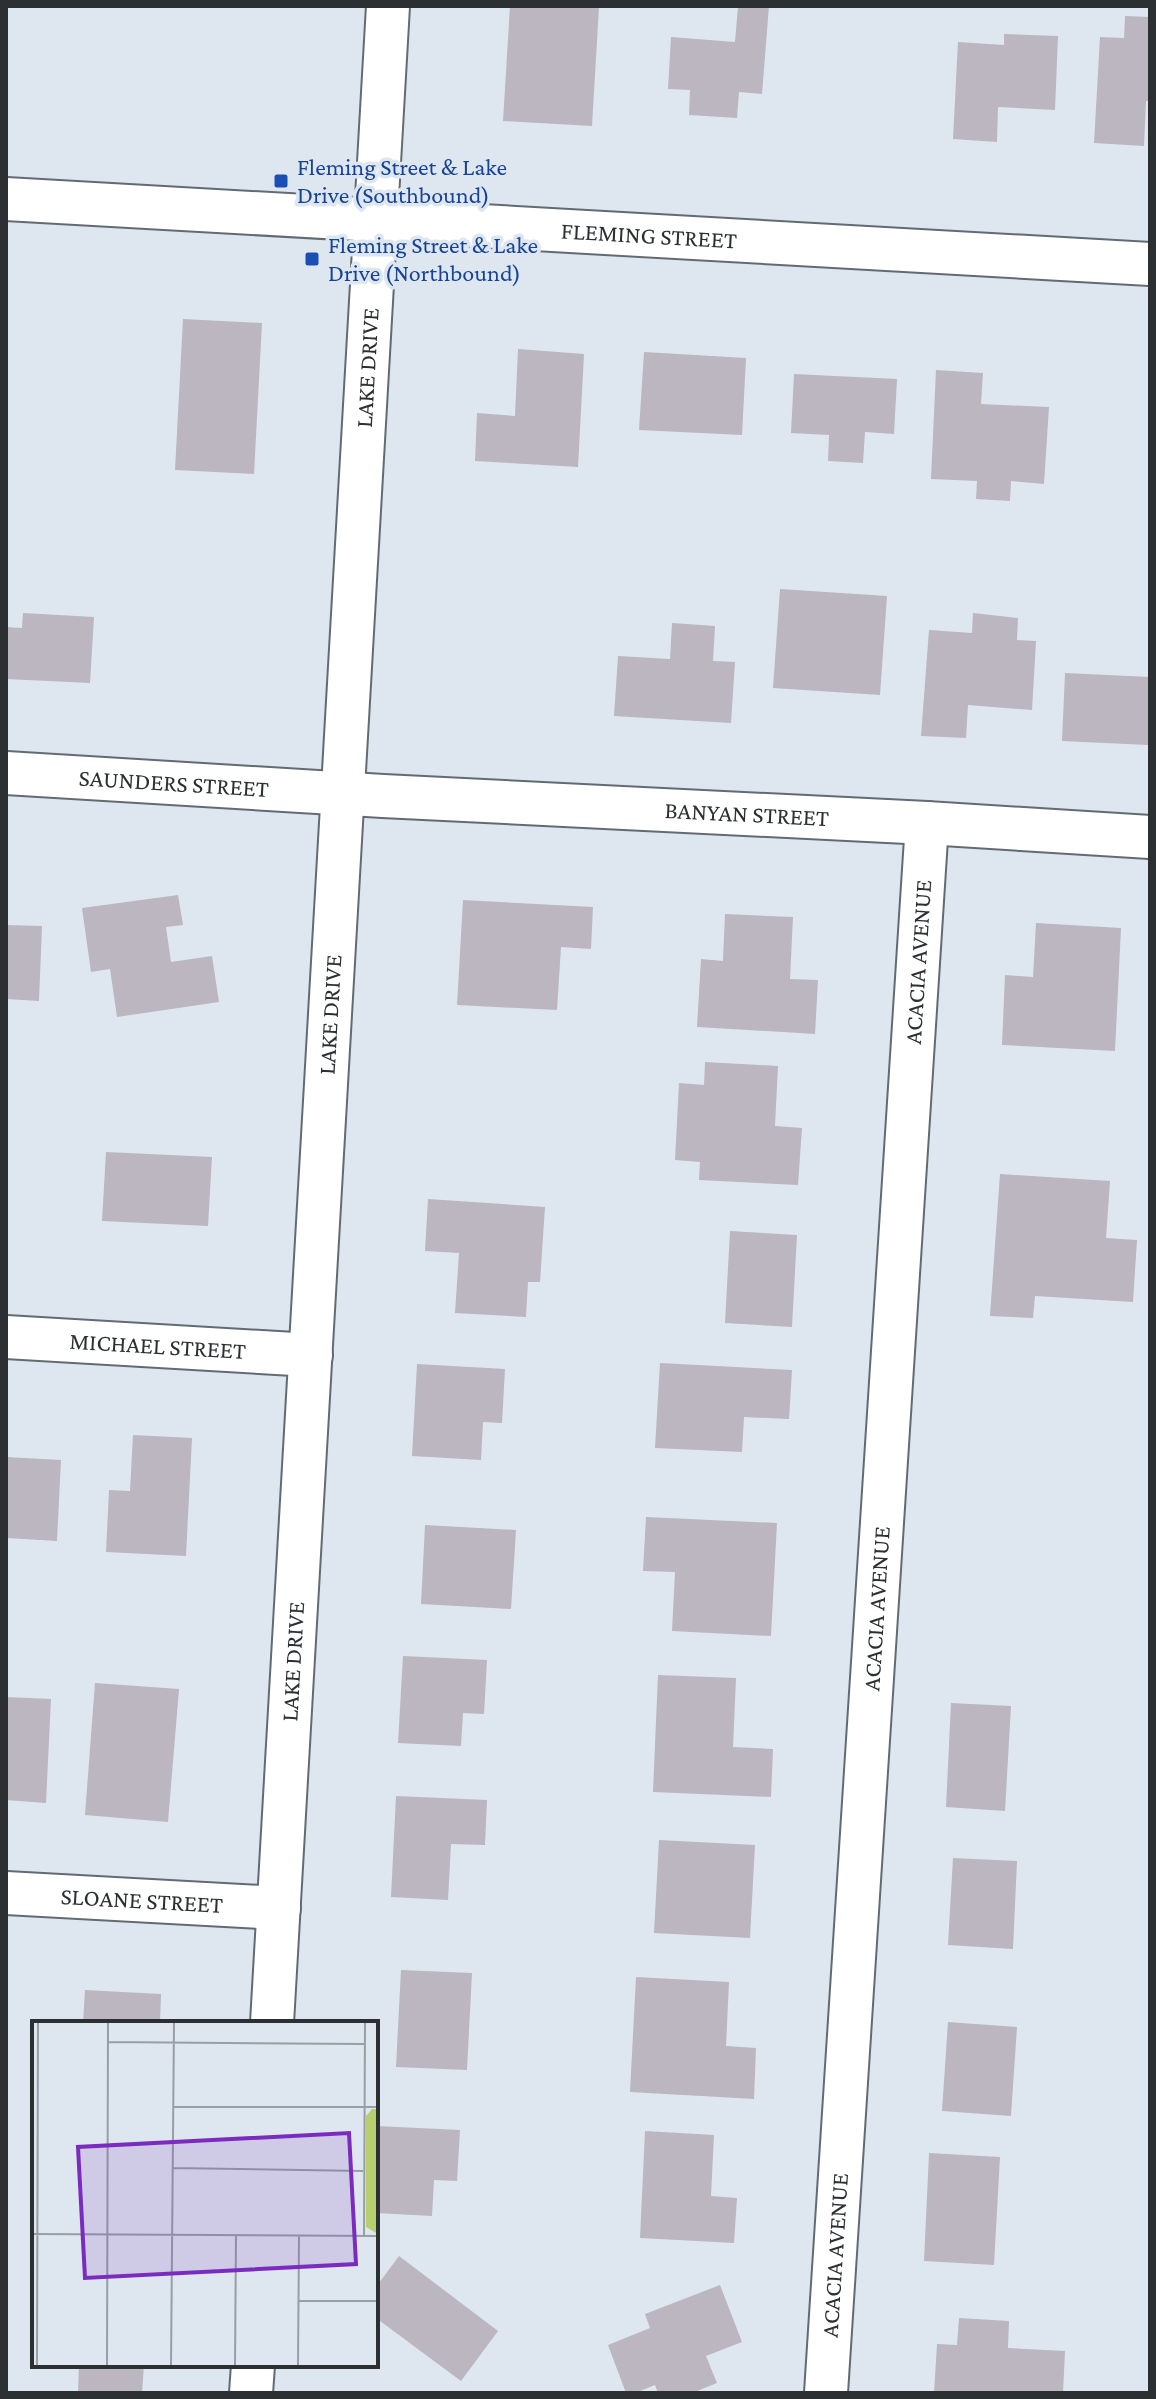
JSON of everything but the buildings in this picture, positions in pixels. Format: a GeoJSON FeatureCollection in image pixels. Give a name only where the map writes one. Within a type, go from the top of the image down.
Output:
{"type":"FeatureCollection","features":[{"type":"Feature","properties":{"kind":"street","name":"LAKE DRIVE"},"geometry":{"type":"LineString","coordinates":[[272,2021],[388,6]]}},
{"type":"Feature","properties":{"kind":"street","name":"FLEMING STREET"},"geometry":{"type":"LineString","coordinates":[[6,199],[1150,264]]}},
{"type":"Feature","properties":{"kind":"street","name":"SAUNDERS STREET"},"geometry":{"type":"LineString","coordinates":[[6,773],[342,793]]}},
{"type":"Feature","properties":{"kind":"street","name":"BANYAN STREET"},"geometry":{"type":"LineString","coordinates":[[342,793],[1150,837]]}},
{"type":"Feature","properties":{"kind":"street","name":"ACACIA AVENUE"},"geometry":{"type":"LineString","coordinates":[[826,2393],[927,823]]}},
{"type":"Feature","properties":{"kind":"street","name":"MICHAEL STREET"},"geometry":{"type":"LineString","coordinates":[[6,1337],[311,1355]]}},
{"type":"Feature","properties":{"kind":"street","name":"SLOANE STREET"},"geometry":{"type":"LineString","coordinates":[[6,1893],[279,1908]]}},
{"type":"Feature","properties":{"kind":"street"},"geometry":{"type":"LineString","coordinates":[[251,2393],[253,2367]]}},
{"type":"Feature","properties":{"kind":"place","name":"Fleming Street & Lake Drive (Southbound)"},"geometry":{"type":"Point","coordinates":[281,181]}},
{"type":"Feature","properties":{"kind":"place","name":"Fleming Street & Lake Drive (Northbound)"},"geometry":{"type":"Point","coordinates":[312,259]}}]}
